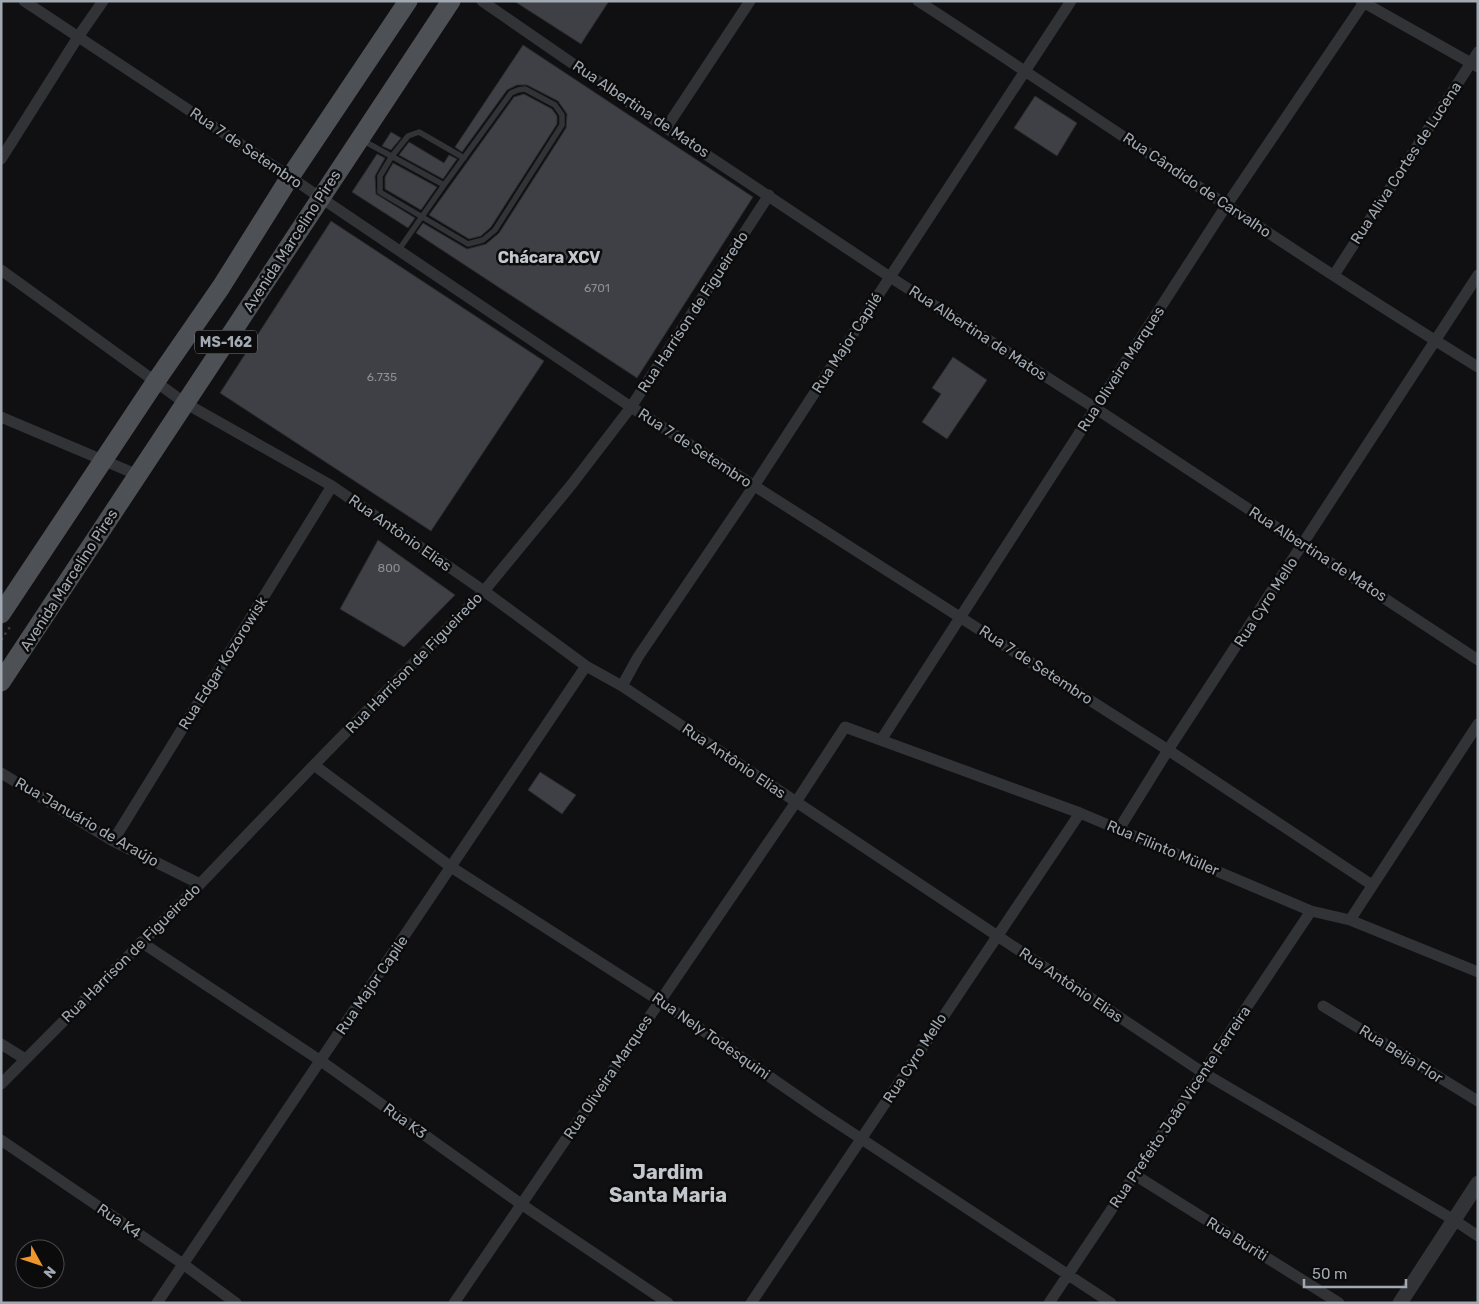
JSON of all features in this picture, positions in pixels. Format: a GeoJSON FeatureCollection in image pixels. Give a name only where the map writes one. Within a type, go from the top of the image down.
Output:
{"type":"FeatureCollection","features":[{"type":"Feature","properties":{"kind":"main road","name":"MS-162"},"geometry":{"type":"LineString","coordinates":[[1,614],[156,380],[221,287],[290,177],[408,1]]}},
{"type":"Feature","properties":{"kind":"main road","name":"Avenida Marcelino Pires"},"geometry":{"type":"LineString","coordinates":[[1,682],[450,1]]}},
{"type":"Feature","properties":{"kind":"street","name":"Rua 7 de Setembro"},"geometry":{"type":"LineString","coordinates":[[24,1],[290,177],[631,407],[962,617],[1372,885]]}},
{"type":"Feature","properties":{"kind":"street"},"geometry":{"type":"LineString","coordinates":[[1,159],[103,1]]}},
{"type":"Feature","properties":{"kind":"street","name":"Rua Albertina de Matos"},"geometry":{"type":"LineString","coordinates":[[482,1],[666,128],[890,277],[1304,544],[1478,660]]}},
{"type":"Feature","properties":{"kind":"street"},"geometry":{"type":"LineString","coordinates":[[666,128],[750,1]]}},
{"type":"Feature","properties":{"kind":"street","name":"Rua Cândido de Carvalho"},"geometry":{"type":"LineString","coordinates":[[918,1],[1026,71],[1226,206],[1478,367]]}},
{"type":"Feature","properties":{"kind":"street","name":"Rua Major Capilé"},"geometry":{"type":"LineString","coordinates":[[622,686],[638,657],[754,486],[1071,1]]}},
{"type":"Feature","properties":{"kind":"street"},"geometry":{"type":"LineString","coordinates":[[1363,2],[1474,65]]}},
{"type":"Feature","properties":{"kind":"street","name":"Rua Oliveira Marques"},"geometry":{"type":"LineString","coordinates":[[881,740],[1226,206],[1363,2]]}},
{"type":"Feature","properties":{"kind":"street","name":"Rua Aliva Cortes de Lucena"},"geometry":{"type":"LineString","coordinates":[[1334,275],[1474,65],[1478,52]]}},
{"type":"Feature","properties":{"kind":"street","name":"Rua Harrison de Figueiredo"},"geometry":{"type":"LineString","coordinates":[[1,1084],[200,884],[484,591],[572,484],[631,407],[769,195]]}},
{"type":"Feature","properties":{"kind":"street","name":"Rua Antônio Elias"},"geometry":{"type":"LineString","coordinates":[[1,270],[156,380],[185,403],[332,486],[484,591],[586,666],[622,686],[1202,1072],[1478,1236]]}},
{"type":"Feature","properties":{"kind":"street","name":"Rua Cyro Mello"},"geometry":{"type":"LineString","coordinates":[[1119,829],[1168,750],[1304,544],[1434,340],[1478,276]]}},
{"type":"Feature","properties":{"kind":"street"},"geometry":{"type":"LineString","coordinates":[[1,417],[138,476]]}},
{"type":"Feature","properties":{"kind":"street","name":"Rua Edgar Kozorowisk"},"geometry":{"type":"LineString","coordinates":[[113,841],[332,486]]}},
{"type":"Feature","properties":{"kind":"street","name":"Rua Major Capile"},"geometry":{"type":"LineString","coordinates":[[157,1303],[586,666]]}},
{"type":"Feature","properties":{"kind":"street"},"geometry":{"type":"LineString","coordinates":[[1350,920],[1478,724]]}},
{"type":"Feature","properties":{"kind":"street","name":"Rua Oliveira Marques"},"geometry":{"type":"LineString","coordinates":[[454,1303],[846,727]]}},
{"type":"Feature","properties":{"kind":"street","name":"Rua Filinto Müller"},"geometry":{"type":"LineString","coordinates":[[846,727],[1080,812],[1311,911],[1350,920],[1478,972]]}},
{"type":"Feature","properties":{"kind":"street","name":"Rua Nely Todesquini"},"geometry":{"type":"LineString","coordinates":[[314,765],[452,867],[660,1000],[861,1140],[1111,1303]]}},
{"type":"Feature","properties":{"kind":"street","name":"Rua Januário de Araújo"},"geometry":{"type":"LineString","coordinates":[[1,773],[113,841],[200,884]]}},
{"type":"Feature","properties":{"kind":"street","name":"Rua Cyro Mello"},"geometry":{"type":"LineString","coordinates":[[752,1303],[996,935],[1080,812]]}},
{"type":"Feature","properties":{"kind":"street","name":"Rua Prefeito João Vicente Ferreira"},"geometry":{"type":"LineString","coordinates":[[1049,1303],[1311,911]]}},
{"type":"Feature","properties":{"kind":"street","name":"Rua K3"},"geometry":{"type":"LineString","coordinates":[[141,942],[321,1061],[521,1204],[668,1303]]}},
{"type":"Feature","properties":{"kind":"street","name":"Rua Beija Flor"},"geometry":{"type":"LineString","coordinates":[[1324,1006],[1478,1101]]}},
{"type":"Feature","properties":{"kind":"street"},"geometry":{"type":"LineString","coordinates":[[1,1044],[25,1059]]}},
{"type":"Feature","properties":{"kind":"street","name":"Rua K4"},"geometry":{"type":"LineString","coordinates":[[1,1140],[184,1264],[236,1303]]}},
{"type":"Feature","properties":{"kind":"street","name":"Rua Buriti"},"geometry":{"type":"LineString","coordinates":[[1135,1175],[1339,1303]]}},
{"type":"Feature","properties":{"kind":"street"},"geometry":{"type":"LineString","coordinates":[[1400,1303],[1478,1183]]}},
{"type":"Feature","properties":{"kind":"lane"},"geometry":{"type":"LineString","coordinates":[[398,251],[422,217],[444,186],[464,158],[511,93],[525,89],[554,105],[562,115],[562,125],[495,230],[482,240],[468,244],[422,217],[380,192],[380,176],[392,156],[408,136],[419,132],[464,158]]}},
{"type":"Feature","properties":{"kind":"lane"},"geometry":{"type":"LineString","coordinates":[[359,139],[444,186]]}},
{"type":"Feature","properties":{"kind":"building"},"geometry":{"type":"Polygon","coordinates":[[[514,1],[609,1],[581,44],[514,1]]]}},
{"type":"Feature","properties":{"kind":"building"},"geometry":{"type":"Polygon","coordinates":[[[523,45],[753,197],[637,378],[416,233],[423,223],[467,249],[486,244],[499,233],[566,128],[567,114],[558,101],[527,85],[517,85],[507,90],[462,152],[455,147],[523,45]]]}},
{"type":"Feature","properties":{"kind":"building"},"geometry":{"type":"Polygon","coordinates":[[[524,94],[552,109],[557,116],[557,124],[491,227],[481,236],[469,239],[429,215],[514,97],[524,94]]]}},
{"type":"Feature","properties":{"kind":"building"},"geometry":{"type":"Polygon","coordinates":[[[1035,96],[1077,123],[1057,156],[1014,128],[1035,96]]]}},
{"type":"Feature","properties":{"kind":"building"},"geometry":{"type":"Polygon","coordinates":[[[391,132],[401,138],[391,150],[382,146],[391,132]]]}},
{"type":"Feature","properties":{"kind":"building"},"geometry":{"type":"Polygon","coordinates":[[[409,142],[444,163],[449,155],[457,159],[443,179],[399,155],[409,142]]]}},
{"type":"Feature","properties":{"kind":"building"},"geometry":{"type":"Polygon","coordinates":[[[377,154],[385,158],[375,176],[376,194],[415,218],[408,228],[352,192],[377,154]]]}},
{"type":"Feature","properties":{"kind":"building"},"geometry":{"type":"Polygon","coordinates":[[[393,163],[437,187],[421,210],[385,189],[385,177],[393,163]]]}},
{"type":"Feature","properties":{"kind":"building"},"geometry":{"type":"Polygon","coordinates":[[[331,221],[544,361],[431,531],[220,393],[331,221]]]}},
{"type":"Feature","properties":{"kind":"building"},"geometry":{"type":"Polygon","coordinates":[[[953,357],[987,380],[947,439],[922,422],[941,394],[932,388],[953,357]]]}},
{"type":"Feature","properties":{"kind":"building"},"geometry":{"type":"Polygon","coordinates":[[[378,540],[455,595],[404,647],[340,609],[378,540]]]}},
{"type":"Feature","properties":{"kind":"building"},"geometry":{"type":"Polygon","coordinates":[[[540,772],[576,795],[562,814],[528,790],[540,772]]]}},
{"type":"Feature","properties":{"kind":"district","name":"Chácara XCV"},"geometry":{"type":"Point","coordinates":[549,257]}},
{"type":"Feature","properties":{"kind":"district","name":"Jardim Santa Maria"},"geometry":{"type":"Point","coordinates":[668,1184]}}]}
